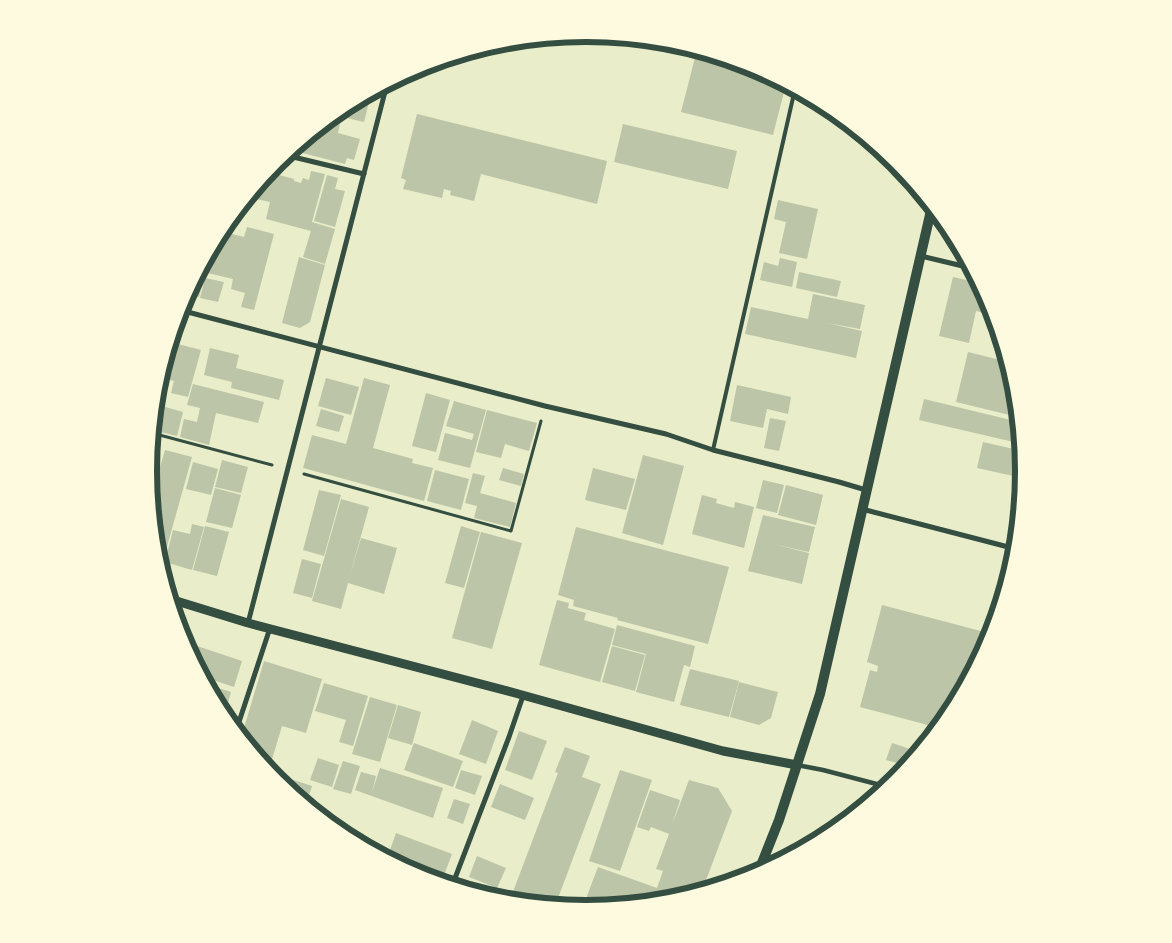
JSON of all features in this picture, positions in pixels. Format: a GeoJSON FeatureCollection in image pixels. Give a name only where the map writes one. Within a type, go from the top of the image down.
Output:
{"type":"FeatureCollection","features":[{"type":"Feature","properties":{"kind":"main road"},"geometry":{"type":"LineString","coordinates":[[762,863],[820,694],[930,215]]}},
{"type":"Feature","properties":{"kind":"street"},"geometry":{"type":"LineString","coordinates":[[248,623],[385,93]]}},
{"type":"Feature","properties":{"kind":"street"},"geometry":{"type":"LineString","coordinates":[[294,157],[364,174]]}},
{"type":"Feature","properties":{"kind":"street"},"geometry":{"type":"LineString","coordinates":[[921,256],[963,266]]}},
{"type":"Feature","properties":{"kind":"street"},"geometry":{"type":"LineString","coordinates":[[188,312],[545,406],[666,434],[713,450],[866,490]]}},
{"type":"Feature","properties":{"kind":"street"},"geometry":{"type":"LineString","coordinates":[[862,509],[1008,547]]}},
{"type":"Feature","properties":{"kind":"street"},"geometry":{"type":"LineString","coordinates":[[178,601],[248,623],[736,755],[823,770],[879,785]]}},
{"type":"Feature","properties":{"kind":"street"},"geometry":{"type":"LineString","coordinates":[[239,723],[270,628]]}},
{"type":"Feature","properties":{"kind":"street"},"geometry":{"type":"LineString","coordinates":[[454,880],[509,738],[523,696]]}},
{"type":"Feature","properties":{"kind":"lane"},"geometry":{"type":"LineString","coordinates":[[713,450],[793,96]]}},
{"type":"Feature","properties":{"kind":"path"},"geometry":{"type":"LineString","coordinates":[[159,435],[511,531],[545,406]]}},
{"type":"Feature","properties":{"kind":"building"},"geometry":{"type":"Polygon","coordinates":[[[695,57],[750,75],[784,91],[773,135],[681,112],[695,57]]]}},
{"type":"Feature","properties":{"kind":"building"},"geometry":{"type":"Polygon","coordinates":[[[369,102],[364,122],[344,117],[369,102]]]}},
{"type":"Feature","properties":{"kind":"building"},"geometry":{"type":"Polygon","coordinates":[[[417,114],[607,161],[597,204],[481,174],[474,201],[450,195],[451,191],[444,189],[442,198],[403,189],[406,180],[401,178],[417,114]]]}},
{"type":"Feature","properties":{"kind":"building"},"geometry":{"type":"Polygon","coordinates":[[[337,122],[340,123],[338,133],[360,139],[354,160],[347,158],[345,164],[300,152],[325,131],[337,122]]]}},
{"type":"Feature","properties":{"kind":"building"},"geometry":{"type":"Polygon","coordinates":[[[623,124],[737,151],[728,189],[614,162],[623,124]]]}},
{"type":"Feature","properties":{"kind":"building"},"geometry":{"type":"Polygon","coordinates":[[[311,171],[325,174],[312,222],[335,229],[325,264],[303,257],[311,231],[266,219],[270,202],[255,199],[277,174],[301,183],[303,178],[309,180],[311,171]]]}},
{"type":"Feature","properties":{"kind":"building"},"geometry":{"type":"Polygon","coordinates":[[[327,175],[338,178],[335,189],[345,191],[335,227],[314,221],[327,175]]]}},
{"type":"Feature","properties":{"kind":"building"},"geometry":{"type":"Polygon","coordinates":[[[778,200],[818,209],[807,259],[779,253],[786,222],[774,219],[778,200]]]}},
{"type":"Feature","properties":{"kind":"building"},"geometry":{"type":"Polygon","coordinates":[[[247,227],[274,234],[254,310],[241,307],[245,293],[231,289],[233,279],[206,273],[229,233],[244,237],[247,227]]]}},
{"type":"Feature","properties":{"kind":"building"},"geometry":{"type":"Polygon","coordinates":[[[299,257],[325,265],[310,322],[300,328],[282,323],[299,257]]]}},
{"type":"Feature","properties":{"kind":"building"},"geometry":{"type":"Polygon","coordinates":[[[780,258],[797,262],[792,287],[760,280],[764,262],[778,266],[780,258]]]}},
{"type":"Feature","properties":{"kind":"building"},"geometry":{"type":"Polygon","coordinates":[[[799,272],[841,281],[837,297],[796,288],[799,272]]]}},
{"type":"Feature","properties":{"kind":"building"},"geometry":{"type":"Polygon","coordinates":[[[204,277],[204,277],[199,297],[195,296],[204,277]]]}},
{"type":"Feature","properties":{"kind":"building"},"geometry":{"type":"Polygon","coordinates":[[[953,277],[970,281],[984,313],[976,311],[969,343],[939,336],[953,277]]]}},
{"type":"Feature","properties":{"kind":"building"},"geometry":{"type":"Polygon","coordinates":[[[205,278],[224,282],[218,302],[200,298],[205,278]]]}},
{"type":"Feature","properties":{"kind":"building"},"geometry":{"type":"Polygon","coordinates":[[[813,294],[865,305],[860,329],[827,323],[862,331],[856,358],[745,334],[751,307],[808,319],[813,294]]]}},
{"type":"Feature","properties":{"kind":"building"},"geometry":{"type":"Polygon","coordinates":[[[177,344],[201,350],[188,397],[171,393],[174,381],[167,379],[177,344]]]}},
{"type":"Feature","properties":{"kind":"building"},"geometry":{"type":"Polygon","coordinates":[[[210,348],[239,355],[236,368],[284,380],[279,400],[231,388],[232,382],[204,375],[210,348]]]}},
{"type":"Feature","properties":{"kind":"building"},"geometry":{"type":"Polygon","coordinates":[[[968,352],[1000,360],[1011,415],[956,402],[968,352]]]}},
{"type":"Feature","properties":{"kind":"building"},"geometry":{"type":"Polygon","coordinates":[[[326,378],[359,387],[351,415],[318,406],[326,378]]]}},
{"type":"Feature","properties":{"kind":"building"},"geometry":{"type":"Polygon","coordinates":[[[364,378],[390,385],[373,448],[413,459],[412,463],[433,468],[424,501],[303,468],[312,435],[346,444],[364,378]]]}},
{"type":"Feature","properties":{"kind":"building"},"geometry":{"type":"Polygon","coordinates":[[[193,384],[264,402],[258,423],[216,413],[209,445],[180,437],[184,419],[197,422],[200,408],[187,405],[193,384]]]}},
{"type":"Feature","properties":{"kind":"building"},"geometry":{"type":"Polygon","coordinates":[[[737,385],[791,397],[788,414],[767,409],[763,428],[730,421],[737,385]]]}},
{"type":"Feature","properties":{"kind":"building"},"geometry":{"type":"Polygon","coordinates":[[[426,393],[450,400],[436,452],[412,446],[426,393]]]}},
{"type":"Feature","properties":{"kind":"building"},"geometry":{"type":"Polygon","coordinates":[[[924,399],[1011,420],[1014,442],[919,420],[924,399]]]}},
{"type":"Feature","properties":{"kind":"building"},"geometry":{"type":"Polygon","coordinates":[[[454,401],[486,410],[470,468],[438,460],[445,433],[472,440],[474,434],[446,426],[454,401]]]}},
{"type":"Feature","properties":{"kind":"building"},"geometry":{"type":"Polygon","coordinates":[[[162,406],[183,412],[177,436],[159,432],[162,406]]]}},
{"type":"Feature","properties":{"kind":"building"},"geometry":{"type":"Polygon","coordinates":[[[321,409],[344,416],[339,432],[316,426],[321,409]]]}},
{"type":"Feature","properties":{"kind":"building"},"geometry":{"type":"Polygon","coordinates":[[[487,410],[537,423],[529,451],[505,444],[501,458],[476,452],[487,410]]]}},
{"type":"Feature","properties":{"kind":"building"},"geometry":{"type":"Polygon","coordinates":[[[770,418],[786,421],[779,451],[764,448],[770,418]]]}},
{"type":"Feature","properties":{"kind":"building"},"geometry":{"type":"Polygon","coordinates":[[[983,442],[1014,449],[1015,476],[977,468],[983,442]]]}},
{"type":"Feature","properties":{"kind":"building"},"geometry":{"type":"Polygon","coordinates":[[[165,450],[192,457],[165,554],[158,500],[157,478],[165,450]]]}},
{"type":"Feature","properties":{"kind":"building"},"geometry":{"type":"Polygon","coordinates":[[[643,455],[684,466],[663,545],[622,533],[643,455]]]}},
{"type":"Feature","properties":{"kind":"building"},"geometry":{"type":"Polygon","coordinates":[[[222,460],[248,467],[241,493],[215,487],[222,460]]]}},
{"type":"Feature","properties":{"kind":"building"},"geometry":{"type":"Polygon","coordinates":[[[193,462],[218,469],[211,495],[186,489],[193,462]]]}},
{"type":"Feature","properties":{"kind":"building"},"geometry":{"type":"Polygon","coordinates":[[[503,468],[524,474],[521,486],[499,480],[503,468]]]}},
{"type":"Feature","properties":{"kind":"building"},"geometry":{"type":"Polygon","coordinates":[[[593,468],[635,479],[626,510],[585,500],[593,468]]]}},
{"type":"Feature","properties":{"kind":"building"},"geometry":{"type":"Polygon","coordinates":[[[435,470],[469,479],[461,510],[427,501],[435,470]]]}},
{"type":"Feature","properties":{"kind":"building"},"geometry":{"type":"Polygon","coordinates":[[[473,473],[485,476],[480,493],[516,503],[510,527],[474,518],[477,506],[465,503],[473,473]]]}},
{"type":"Feature","properties":{"kind":"building"},"geometry":{"type":"Polygon","coordinates":[[[763,480],[784,485],[777,513],[756,508],[763,480]]]}},
{"type":"Feature","properties":{"kind":"building"},"geometry":{"type":"Polygon","coordinates":[[[786,485],[823,495],[816,525],[778,515],[786,485]]]}},
{"type":"Feature","properties":{"kind":"building"},"geometry":{"type":"Polygon","coordinates":[[[215,488],[241,495],[232,528],[206,522],[215,488]]]}},
{"type":"Feature","properties":{"kind":"building"},"geometry":{"type":"Polygon","coordinates":[[[319,490],[341,495],[324,556],[303,550],[319,490]]]}},
{"type":"Feature","properties":{"kind":"building"},"geometry":{"type":"Polygon","coordinates":[[[702,495],[717,499],[716,503],[734,508],[735,502],[754,507],[744,548],[692,534],[702,495]]]}},
{"type":"Feature","properties":{"kind":"building"},"geometry":{"type":"Polygon","coordinates":[[[341,499],[369,507],[349,579],[361,538],[397,548],[384,594],[348,583],[341,609],[312,601],[341,499]]]}},
{"type":"Feature","properties":{"kind":"building"},"geometry":{"type":"Polygon","coordinates":[[[763,515],[815,527],[809,552],[773,544],[809,553],[802,584],[748,571],[763,515]]]}},
{"type":"Feature","properties":{"kind":"building"},"geometry":{"type":"Polygon","coordinates":[[[192,524],[204,527],[192,570],[167,563],[166,558],[173,530],[190,534],[192,524]]]}},
{"type":"Feature","properties":{"kind":"building"},"geometry":{"type":"Polygon","coordinates":[[[205,526],[229,532],[217,576],[193,570],[205,526]]]}},
{"type":"Feature","properties":{"kind":"building"},"geometry":{"type":"Polygon","coordinates":[[[461,526],[480,532],[464,588],[445,583],[461,526]]]}},
{"type":"Feature","properties":{"kind":"building"},"geometry":{"type":"Polygon","coordinates":[[[576,527],[729,567],[708,644],[617,620],[618,618],[573,606],[574,600],[558,595],[576,527]]]}},
{"type":"Feature","properties":{"kind":"building"},"geometry":{"type":"Polygon","coordinates":[[[481,532],[522,543],[492,649],[452,638],[481,532]]]}},
{"type":"Feature","properties":{"kind":"building"},"geometry":{"type":"Polygon","coordinates":[[[302,559],[321,564],[312,598],[293,593],[302,559]]]}},
{"type":"Feature","properties":{"kind":"building"},"geometry":{"type":"Polygon","coordinates":[[[557,600],[569,603],[568,608],[586,613],[584,620],[615,629],[600,682],[539,665],[557,600]]]}},
{"type":"Feature","properties":{"kind":"building"},"geometry":{"type":"Polygon","coordinates":[[[882,605],[984,632],[958,686],[931,726],[860,707],[870,670],[877,672],[878,666],[867,662],[882,605]]]}},
{"type":"Feature","properties":{"kind":"building"},"geometry":{"type":"Polygon","coordinates":[[[617,625],[695,646],[690,667],[684,665],[674,702],[636,692],[646,654],[612,645],[617,625]]]}},
{"type":"Feature","properties":{"kind":"building"},"geometry":{"type":"Polygon","coordinates":[[[194,645],[242,661],[234,687],[210,679],[194,645]]]}},
{"type":"Feature","properties":{"kind":"building"},"geometry":{"type":"Polygon","coordinates":[[[612,646],[645,655],[635,691],[602,682],[612,646]]]}},
{"type":"Feature","properties":{"kind":"building"},"geometry":{"type":"Polygon","coordinates":[[[264,661],[322,679],[306,733],[282,726],[271,762],[244,730],[264,661]]]}},
{"type":"Feature","properties":{"kind":"building"},"geometry":{"type":"Polygon","coordinates":[[[690,669],[739,681],[729,717],[680,705],[690,669]]]}},
{"type":"Feature","properties":{"kind":"building"},"geometry":{"type":"Polygon","coordinates":[[[739,682],[778,692],[771,718],[759,725],[730,717],[739,682]]]}},
{"type":"Feature","properties":{"kind":"building"},"geometry":{"type":"Polygon","coordinates":[[[324,683],[368,696],[353,746],[339,742],[346,720],[315,711],[324,683]]]}},
{"type":"Feature","properties":{"kind":"building"},"geometry":{"type":"Polygon","coordinates":[[[214,687],[231,692],[227,707],[214,687]]]}},
{"type":"Feature","properties":{"kind":"building"},"geometry":{"type":"Polygon","coordinates":[[[370,697],[397,705],[380,762],[352,754],[370,697]]]}},
{"type":"Feature","properties":{"kind":"building"},"geometry":{"type":"Polygon","coordinates":[[[398,705],[421,712],[412,745],[388,738],[398,705]]]}},
{"type":"Feature","properties":{"kind":"building"},"geometry":{"type":"Polygon","coordinates":[[[472,720],[498,731],[486,764],[459,754],[472,720]]]}},
{"type":"Feature","properties":{"kind":"building"},"geometry":{"type":"Polygon","coordinates":[[[519,731],[547,741],[532,780],[505,770],[519,731]]]}},
{"type":"Feature","properties":{"kind":"building"},"geometry":{"type":"Polygon","coordinates":[[[414,743],[463,761],[453,787],[404,770],[414,743]]]}},
{"type":"Feature","properties":{"kind":"building"},"geometry":{"type":"Polygon","coordinates":[[[892,743],[912,750],[900,764],[886,760],[892,743]]]}},
{"type":"Feature","properties":{"kind":"building"},"geometry":{"type":"Polygon","coordinates":[[[565,747],[590,756],[582,777],[601,784],[557,900],[512,894],[558,773],[555,772],[565,747]]]}},
{"type":"Feature","properties":{"kind":"building"},"geometry":{"type":"Polygon","coordinates":[[[318,758],[339,765],[332,787],[310,780],[318,758]]]}},
{"type":"Feature","properties":{"kind":"building"},"geometry":{"type":"Polygon","coordinates":[[[343,761],[360,766],[351,794],[333,789],[343,761]]]}},
{"type":"Feature","properties":{"kind":"building"},"geometry":{"type":"Polygon","coordinates":[[[380,768],[443,788],[433,818],[355,790],[361,772],[376,776],[372,792],[380,768]]]}},
{"type":"Feature","properties":{"kind":"building"},"geometry":{"type":"Polygon","coordinates":[[[461,770],[482,776],[475,795],[455,788],[461,770]]]}},
{"type":"Feature","properties":{"kind":"building"},"geometry":{"type":"Polygon","coordinates":[[[620,770],[652,780],[620,871],[589,861],[620,770]]]}},
{"type":"Feature","properties":{"kind":"building"},"geometry":{"type":"Polygon","coordinates":[[[285,777],[312,786],[308,798],[285,777]]]}},
{"type":"Feature","properties":{"kind":"building"},"geometry":{"type":"Polygon","coordinates":[[[689,780],[718,788],[732,811],[705,884],[642,897],[614,900],[585,900],[598,867],[657,888],[663,871],[656,869],[669,834],[651,827],[649,831],[637,827],[650,790],[680,800],[672,825],[689,780]]]}},
{"type":"Feature","properties":{"kind":"building"},"geometry":{"type":"Polygon","coordinates":[[[500,784],[534,798],[525,820],[491,807],[500,784]]]}},
{"type":"Feature","properties":{"kind":"building"},"geometry":{"type":"Polygon","coordinates":[[[454,799],[470,804],[463,824],[447,818],[454,799]]]}},
{"type":"Feature","properties":{"kind":"building"},"geometry":{"type":"Polygon","coordinates":[[[396,833],[452,854],[444,876],[389,852],[396,833]]]}},
{"type":"Feature","properties":{"kind":"building"},"geometry":{"type":"Polygon","coordinates":[[[477,856],[506,868],[497,888],[469,877],[477,856]]]}}]}
